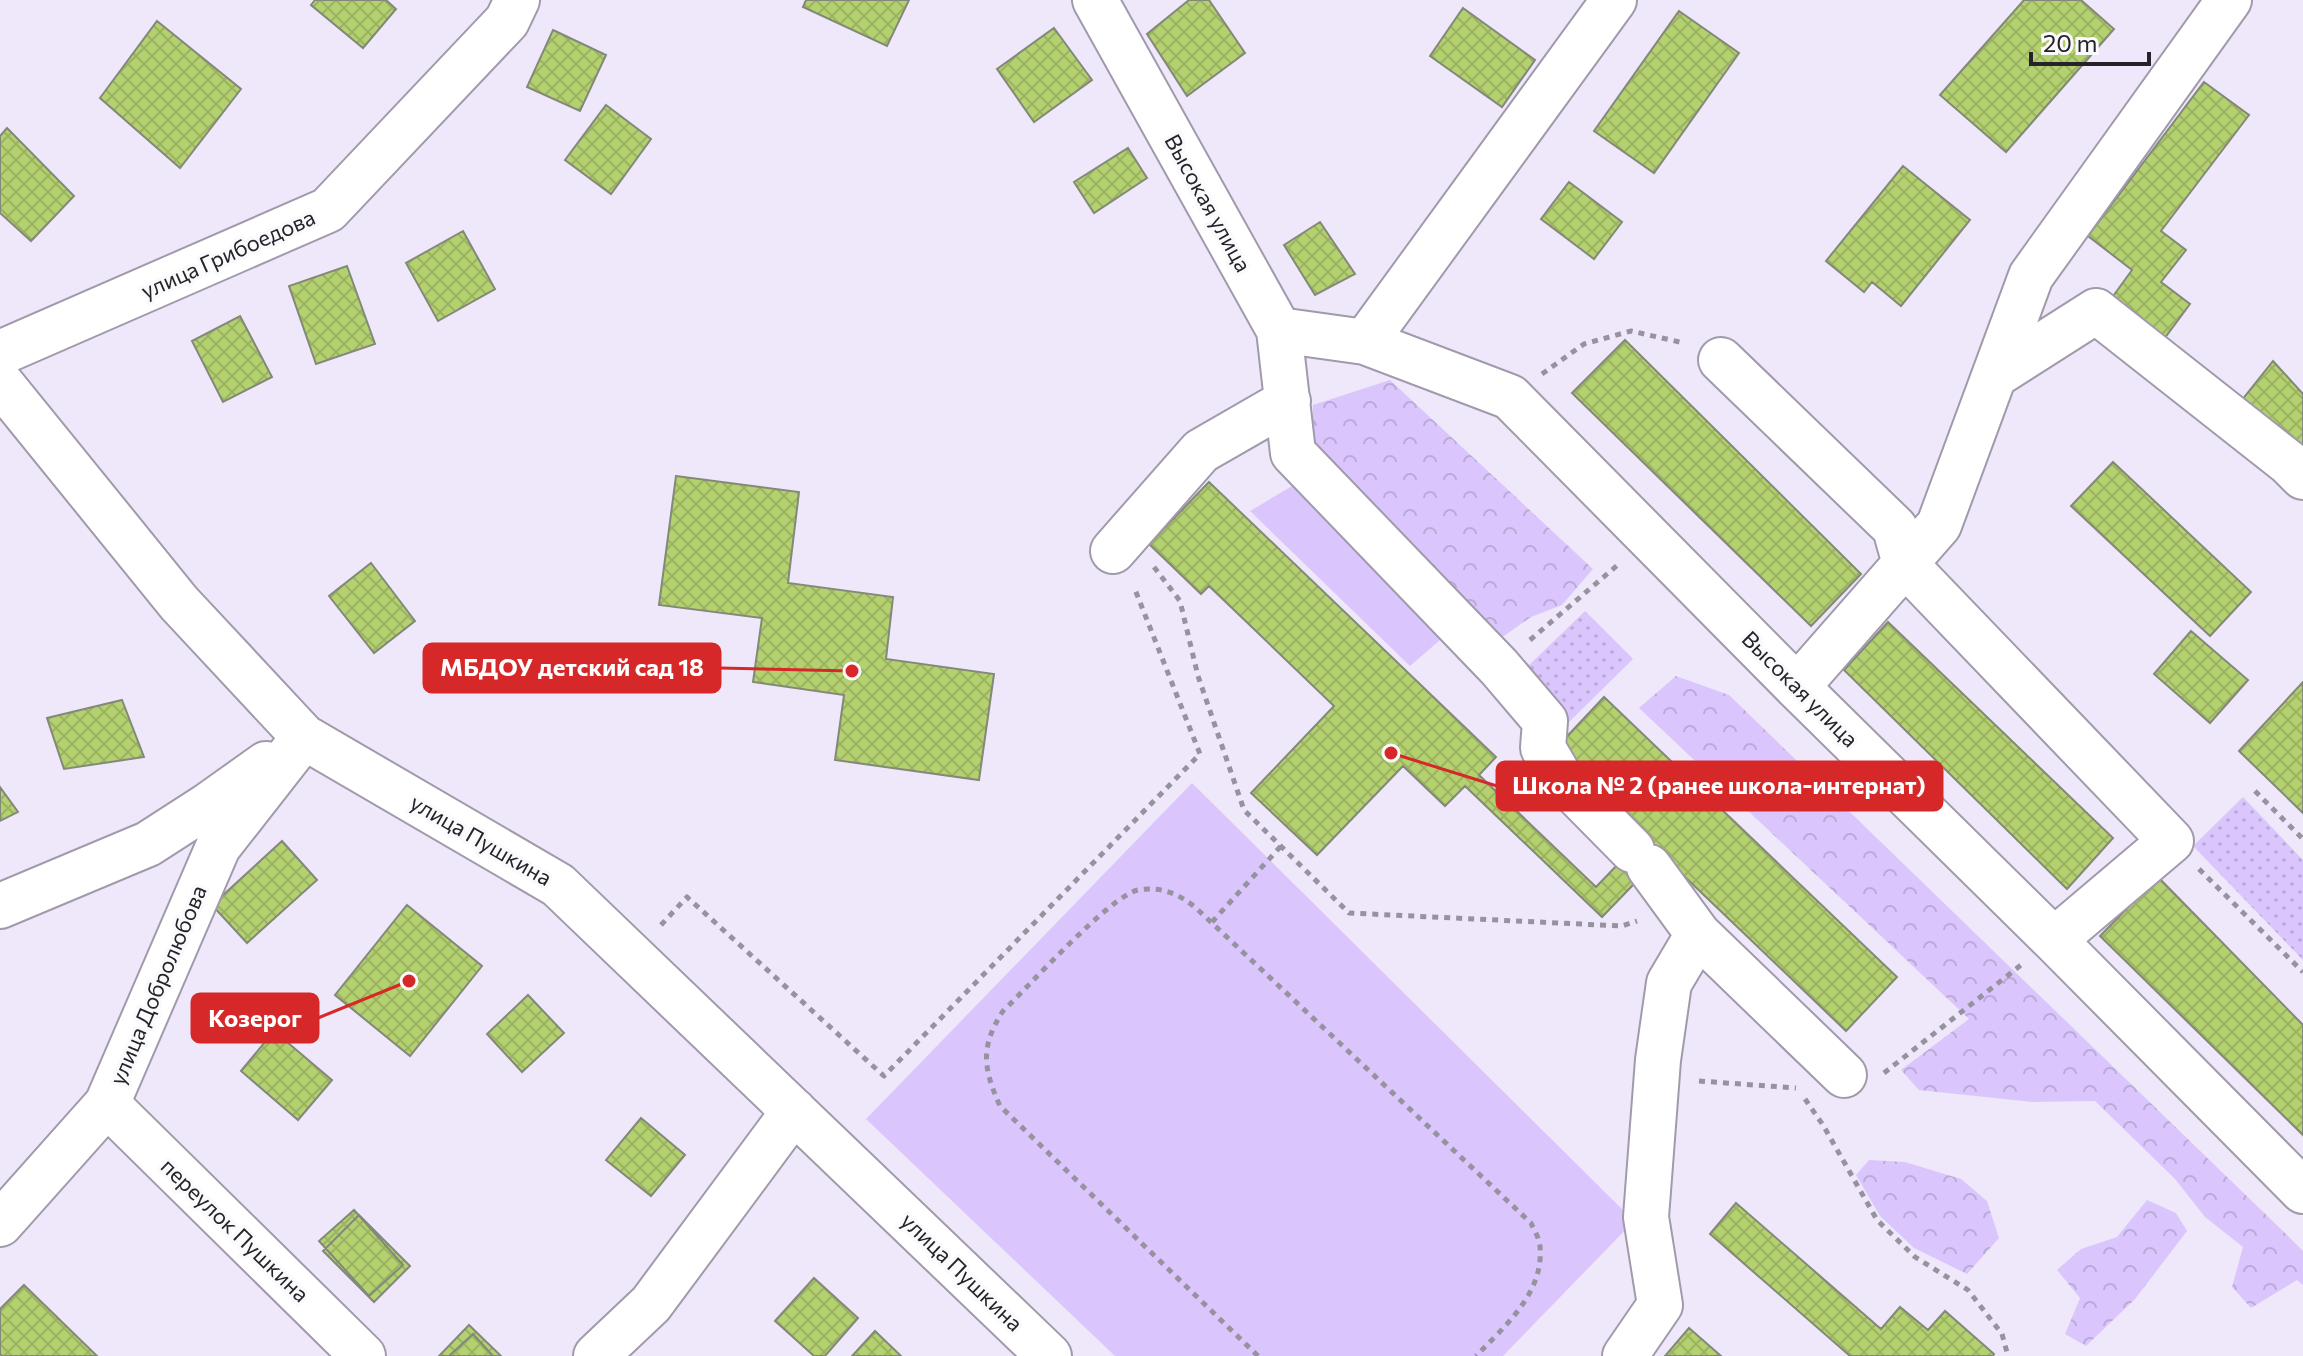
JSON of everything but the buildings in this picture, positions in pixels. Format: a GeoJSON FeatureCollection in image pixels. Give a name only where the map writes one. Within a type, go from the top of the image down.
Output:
{"type":"FeatureCollection","features":[{"type":"Feature","properties":{"kind":"street","name":"улица Грибоедова"},"geometry":{"type":"LineString","coordinates":[[0,353],[328,210],[507,21],[517,0]]}},
{"type":"Feature","properties":{"kind":"street","name":"Высокая улица"},"geometry":{"type":"LineString","coordinates":[[1095,0],[1279,330],[1365,342],[1510,397],[2303,1191]]}},
{"type":"Feature","properties":{"kind":"street"},"geometry":{"type":"LineString","coordinates":[[1365,342],[1614,0]]}},
{"type":"Feature","properties":{"kind":"street"},"geometry":{"type":"LineString","coordinates":[[1797,687],[1939,525],[2031,276],[2229,0]]}},
{"type":"Feature","properties":{"kind":"street"},"geometry":{"type":"LineString","coordinates":[[1994,376],[2096,311],[2303,477]]}},
{"type":"Feature","properties":{"kind":"street"},"geometry":{"type":"LineString","coordinates":[[1279,330],[1293,453],[1499,667],[1545,721],[1543,748],[1560,777],[1641,858],[1687,919],[1844,1075]]}},
{"type":"Feature","properties":{"kind":"street"},"geometry":{"type":"LineString","coordinates":[[1721,360],[1895,528],[1905,564],[2171,841],[2054,940]]}},
{"type":"Feature","properties":{"kind":"street","name":"улица Пушкина"},"geometry":{"type":"LineString","coordinates":[[0,382],[179,603],[304,737],[558,885],[1049,1356]]}},
{"type":"Feature","properties":{"kind":"street"},"geometry":{"type":"LineString","coordinates":[[1131,563],[1201,451],[1288,401]]}},
{"type":"Feature","properties":{"kind":"street"},"geometry":{"type":"LineString","coordinates":[[0,906],[148,844],[304,737]]}},
{"type":"Feature","properties":{"kind":"street","name":"улица Добролюбова"},"geometry":{"type":"LineString","coordinates":[[0,1224],[107,1104],[218,847],[304,737]]}},
{"type":"Feature","properties":{"kind":"street"},"geometry":{"type":"LineString","coordinates":[[1625,1356],[1660,1305],[1646,1217],[1658,1060],[1669,983],[1687,919]]}},
{"type":"Feature","properties":{"kind":"street","name":"переулок Пушкина"},"geometry":{"type":"LineString","coordinates":[[107,1104],[363,1356]]}},
{"type":"Feature","properties":{"kind":"street"},"geometry":{"type":"LineString","coordinates":[[596,1356],[651,1304],[794,1111]]}},
{"type":"Feature","properties":{"kind":"path"},"geometry":{"type":"LineString","coordinates":[[1510,397],[1584,344],[1631,331],[1693,345],[1721,360]]}},
{"type":"Feature","properties":{"kind":"path"},"geometry":{"type":"LineString","coordinates":[[1131,563],[1180,601],[1198,676],[1244,810],[1349,913],[1622,926],[1687,919]]}},
{"type":"Feature","properties":{"kind":"path"},"geometry":{"type":"LineString","coordinates":[[660,926],[687,897],[884,1076],[1200,754],[1131,563]]}},
{"type":"Feature","properties":{"kind":"path"},"geometry":{"type":"LineString","coordinates":[[1522,647],[1616,566]]}},
{"type":"Feature","properties":{"kind":"path"},"geometry":{"type":"LineString","coordinates":[[2255,791],[2303,839]]}},
{"type":"Feature","properties":{"kind":"path"},"geometry":{"type":"LineString","coordinates":[[2171,841],[2303,972]]}},
{"type":"Feature","properties":{"kind":"path"},"geometry":{"type":"LineString","coordinates":[[1212,922],[1281,846]]}},
{"type":"Feature","properties":{"kind":"path"},"geometry":{"type":"LineString","coordinates":[[1258,1356],[1000,1106],[989,1082],[986,1055],[991,1030],[1003,1011],[1113,903],[1136,891],[1159,889],[1181,895],[1531,1223],[1540,1245],[1537,1279],[1519,1311],[1476,1356]]}},
{"type":"Feature","properties":{"kind":"path"},"geometry":{"type":"LineString","coordinates":[[1844,1075],[1881,1076],[2054,940]]}},
{"type":"Feature","properties":{"kind":"path"},"geometry":{"type":"LineString","coordinates":[[1657,1079],[1797,1088],[1823,1125],[1877,1220],[1915,1257],[1968,1290],[2002,1334],[2008,1356]]}},
{"type":"Feature","properties":{"kind":"green space"},"geometry":{"type":"Polygon","coordinates":[[[1390,380],[1593,569],[1562,605],[1531,617],[1501,638],[1313,445],[1313,405],[1390,380]]]}},
{"type":"Feature","properties":{"kind":"green space"},"geometry":{"type":"Polygon","coordinates":[[[1297,483],[1447,634],[1410,666],[1250,511],[1297,483]]]}},
{"type":"Feature","properties":{"kind":"green space"},"geometry":{"type":"Polygon","coordinates":[[[1585,611],[1633,659],[1567,724],[1521,673],[1585,611]]]}},
{"type":"Feature","properties":{"kind":"green space"},"geometry":{"type":"Polygon","coordinates":[[[1676,676],[1729,695],[2286,1234],[2303,1251],[2303,1285],[2297,1280],[2251,1308],[2232,1287],[2243,1247],[2205,1217],[2175,1179],[2095,1101],[2032,1102],[1919,1090],[1901,1070],[1969,1019],[1639,708],[1676,676]]]}},
{"type":"Feature","properties":{"kind":"green space"},"geometry":{"type":"Polygon","coordinates":[[[1192,783],[1634,1221],[1503,1356],[1115,1356],[866,1119],[1192,783]]]}},
{"type":"Feature","properties":{"kind":"green space"},"geometry":{"type":"Polygon","coordinates":[[[2243,797],[2303,860],[2303,960],[2193,846],[2243,797]]]}},
{"type":"Feature","properties":{"kind":"green space"},"geometry":{"type":"Polygon","coordinates":[[[1869,1160],[1905,1162],[1961,1179],[1987,1201],[1999,1238],[1967,1274],[1914,1248],[1880,1216],[1856,1175],[1869,1160]]]}},
{"type":"Feature","properties":{"kind":"green space"},"geometry":{"type":"Polygon","coordinates":[[[2147,1200],[2176,1213],[2187,1231],[2135,1299],[2086,1346],[2065,1334],[2080,1298],[2057,1270],[2081,1249],[2117,1237],[2147,1200]]]}},
{"type":"Feature","properties":{"kind":"place","name":"МБДОУ детский сад 18"},"geometry":{"type":"Point","coordinates":[852,671]}},
{"type":"Feature","properties":{"kind":"place","name":"Школа № 2 (ранее школа-интернат)"},"geometry":{"type":"Point","coordinates":[1391,753]}},
{"type":"Feature","properties":{"kind":"place","name":"Козерог"},"geometry":{"type":"Point","coordinates":[409,981]}}]}
